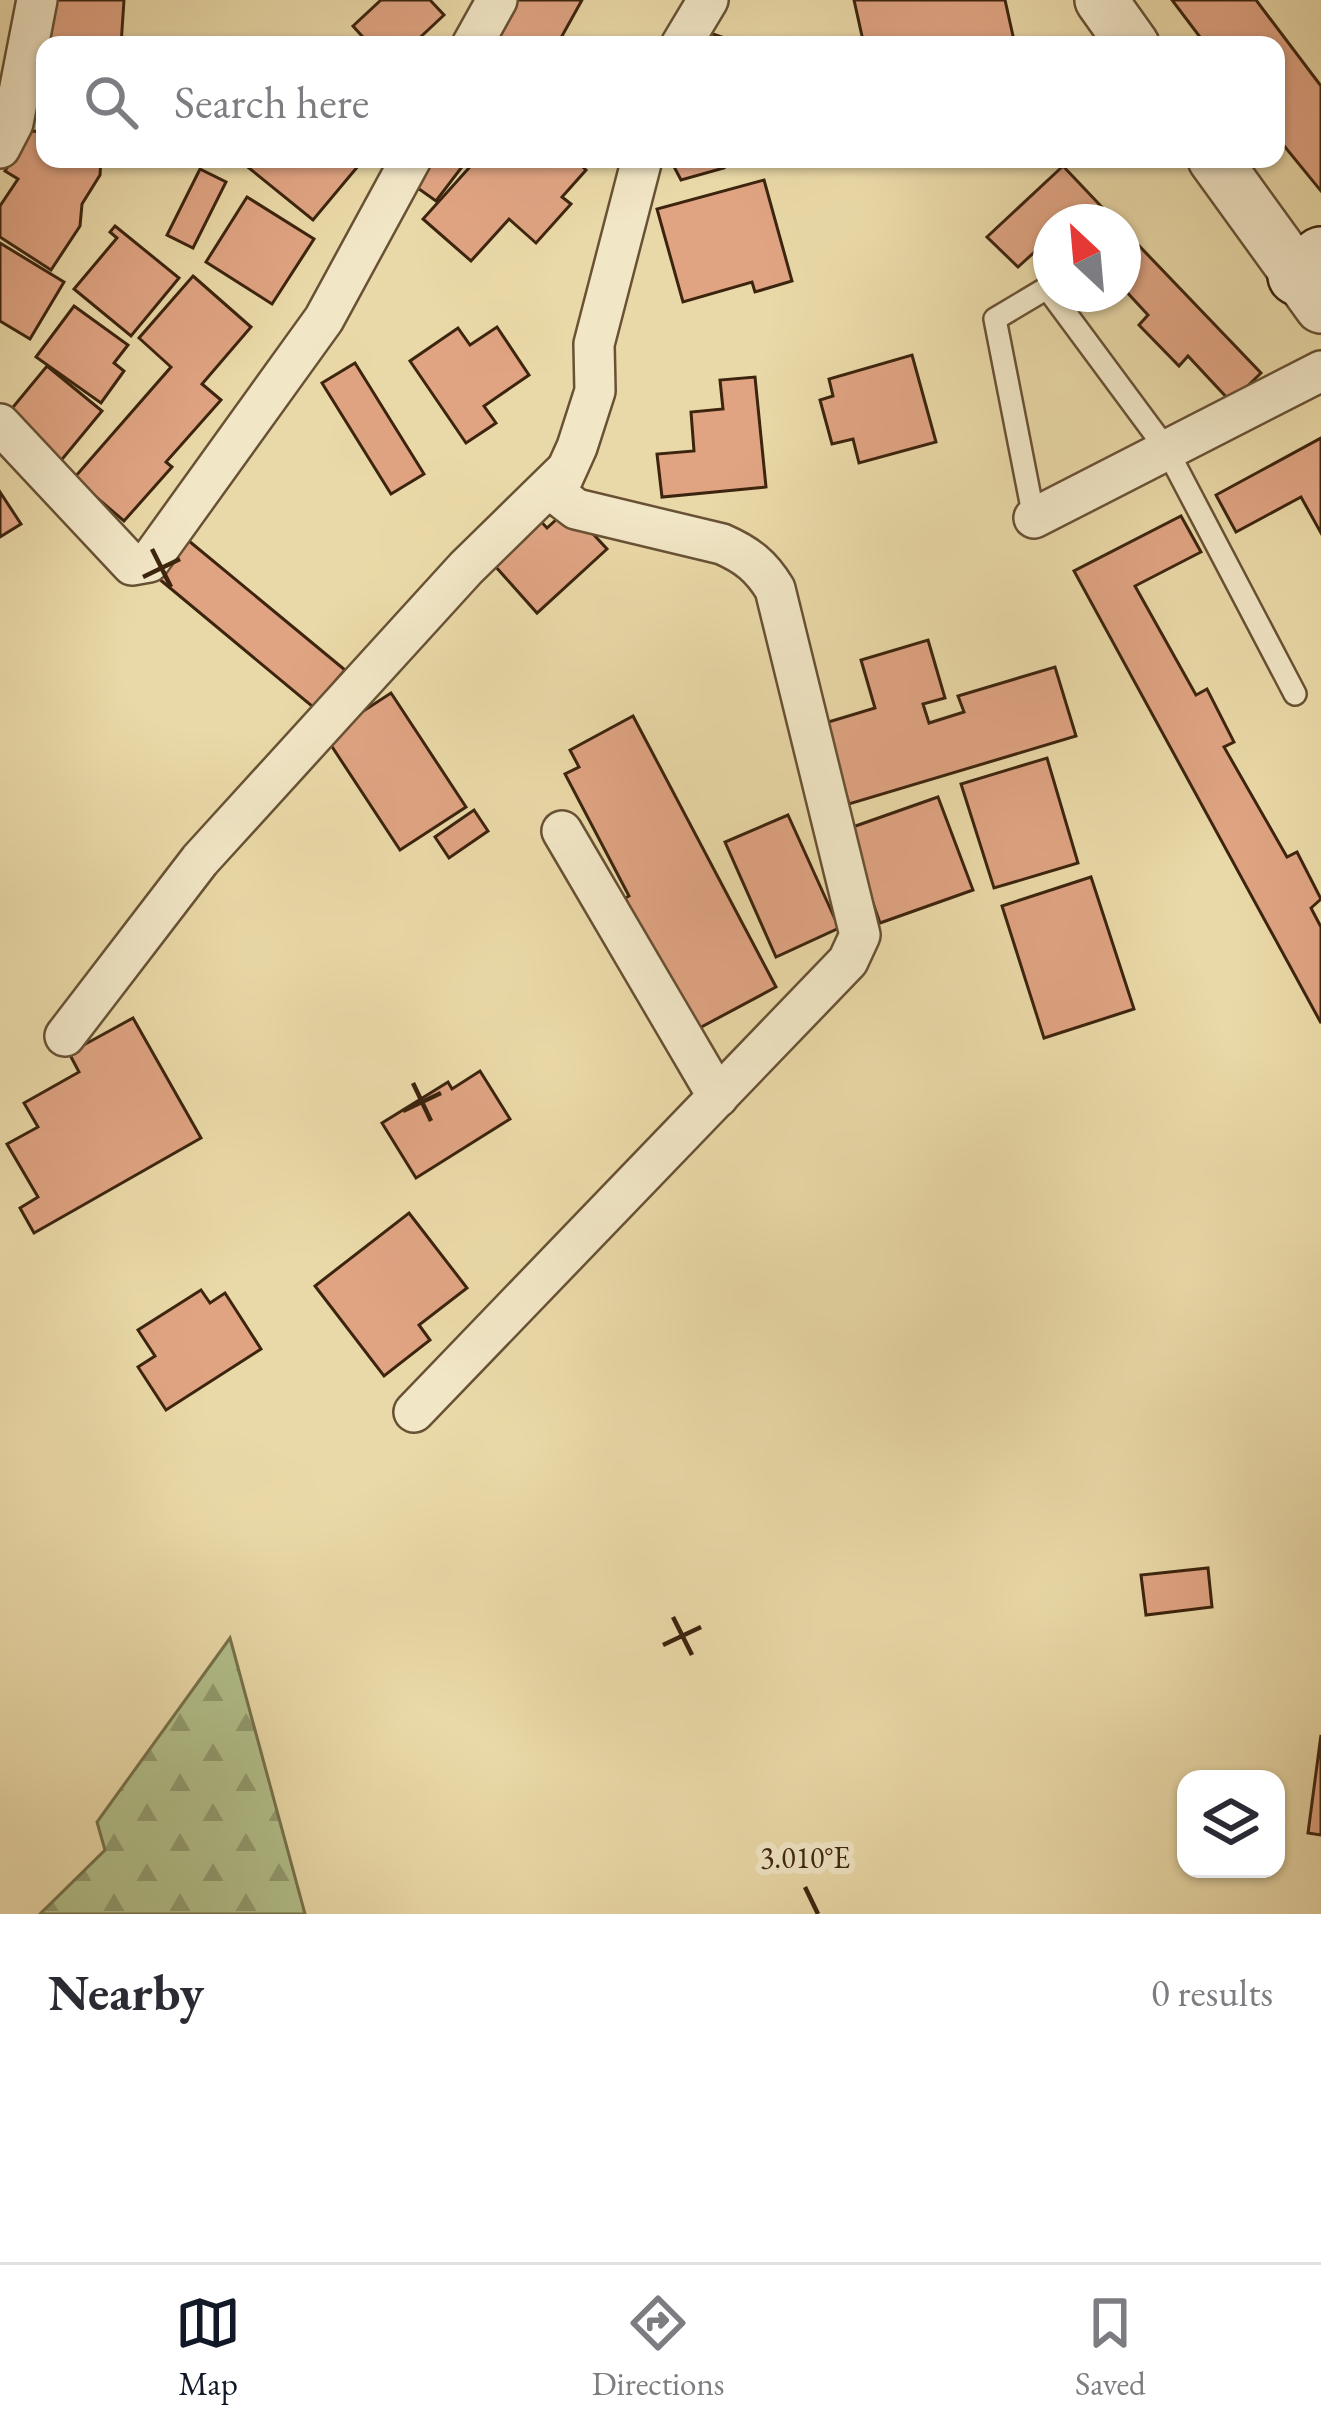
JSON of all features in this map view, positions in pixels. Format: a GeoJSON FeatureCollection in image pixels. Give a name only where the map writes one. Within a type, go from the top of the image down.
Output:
{"type":"FeatureCollection","features":[{"type":"Feature","properties":{"kind":"street"},"geometry":{"type":"LineString","coordinates":[[0,148],[13,123],[37,0]]}},
{"type":"Feature","properties":{"kind":"street"},"geometry":{"type":"LineString","coordinates":[[477,36],[496,0]]}},
{"type":"Feature","properties":{"kind":"street"},"geometry":{"type":"LineString","coordinates":[[686,36],[708,0]]}},
{"type":"Feature","properties":{"kind":"street"},"geometry":{"type":"LineString","coordinates":[[1101,0],[1127,36]]}},
{"type":"Feature","properties":{"kind":"street"},"geometry":{"type":"LineString","coordinates":[[0,424],[132,565],[148,562],[325,319],[406,168]]}},
{"type":"Feature","properties":{"kind":"street"},"geometry":{"type":"LineString","coordinates":[[65,1036],[200,860],[466,568],[562,473],[577,447],[596,391],[594,344],[641,168]]}},
{"type":"Feature","properties":{"kind":"street"},"geometry":{"type":"LineString","coordinates":[[1221,168],[1316,292]]}},
{"type":"Feature","properties":{"kind":"street"},"geometry":{"type":"LineString","coordinates":[[1034,518],[1321,371]]}},
{"type":"Feature","properties":{"kind":"street"},"geometry":{"type":"LineString","coordinates":[[414,1412],[848,962],[860,935],[775,589],[764,569],[734,549],[576,509],[563,499],[562,473]]}},
{"type":"Feature","properties":{"kind":"street"},"geometry":{"type":"LineString","coordinates":[[562,831],[718,1097]]}},
{"type":"Feature","properties":{"kind":"lane"},"geometry":{"type":"LineString","coordinates":[[1034,518],[995,319],[1047,288],[1167,451],[1295,694]]}},
{"type":"Feature","properties":{"kind":"green space"},"geometry":{"type":"Polygon","coordinates":[[[230,1638],[305,1914],[40,1914],[105,1850],[97,1822],[230,1638]]]}},
{"type":"Feature","properties":{"kind":"building"},"geometry":{"type":"Polygon","coordinates":[[[44,0],[124,0],[122,36],[39,36],[44,0]]]}},
{"type":"Feature","properties":{"kind":"building"},"geometry":{"type":"Polygon","coordinates":[[[381,0],[430,0],[444,15],[422,36],[362,36],[353,26],[381,0]]]}},
{"type":"Feature","properties":{"kind":"building"},"geometry":{"type":"Polygon","coordinates":[[[514,0],[582,0],[562,36],[494,36],[514,0]]]}},
{"type":"Feature","properties":{"kind":"building"},"geometry":{"type":"Polygon","coordinates":[[[854,0],[1005,0],[1013,36],[862,36],[854,0]]]}},
{"type":"Feature","properties":{"kind":"building"},"geometry":{"type":"Polygon","coordinates":[[[1172,0],[1256,0],[1283,36],[1199,36],[1172,0]]]}},
{"type":"Feature","properties":{"kind":"building"},"geometry":{"type":"Polygon","coordinates":[[[1285,38],[1321,86],[1321,191],[1285,147],[1285,38]]]}},
{"type":"Feature","properties":{"kind":"building"},"geometry":{"type":"Polygon","coordinates":[[[36,62],[36,113],[30,109],[36,62]]]}},
{"type":"Feature","properties":{"kind":"building"},"geometry":{"type":"Polygon","coordinates":[[[31,131],[36,131],[36,168],[100,168],[82,204],[80,226],[51,270],[0,237],[0,206],[18,179],[5,171],[31,131]]]}},
{"type":"Feature","properties":{"kind":"building"},"geometry":{"type":"Polygon","coordinates":[[[249,168],[356,168],[313,220],[249,168]]]}},
{"type":"Feature","properties":{"kind":"building"},"geometry":{"type":"Polygon","coordinates":[[[424,168],[461,168],[436,201],[412,184],[424,168]]]}},
{"type":"Feature","properties":{"kind":"building"},"geometry":{"type":"Polygon","coordinates":[[[469,168],[586,170],[562,197],[571,204],[536,243],[509,219],[471,261],[423,219],[469,168]]]}},
{"type":"Feature","properties":{"kind":"building"},"geometry":{"type":"Polygon","coordinates":[[[675,168],[724,168],[681,180],[675,168]]]}},
{"type":"Feature","properties":{"kind":"building"},"geometry":{"type":"Polygon","coordinates":[[[1065,168],[1099,204],[1033,204],[1033,253],[1018,267],[987,237],[1065,168]]]}},
{"type":"Feature","properties":{"kind":"building"},"geometry":{"type":"Polygon","coordinates":[[[200,169],[226,182],[193,248],[167,235],[200,169]]]}},
{"type":"Feature","properties":{"kind":"building"},"geometry":{"type":"Polygon","coordinates":[[[764,180],[792,281],[755,292],[752,282],[683,302],[657,209],[764,180]]]}},
{"type":"Feature","properties":{"kind":"building"},"geometry":{"type":"Polygon","coordinates":[[[247,197],[314,239],[272,304],[206,262],[247,197]]]}},
{"type":"Feature","properties":{"kind":"building"},"geometry":{"type":"Polygon","coordinates":[[[115,226],[179,278],[131,336],[74,289],[117,238],[110,232],[115,226]]]}},
{"type":"Feature","properties":{"kind":"building"},"geometry":{"type":"Polygon","coordinates":[[[0,243],[64,282],[30,339],[0,321],[0,243]]]}},
{"type":"Feature","properties":{"kind":"building"},"geometry":{"type":"Polygon","coordinates":[[[1141,248],[1261,373],[1231,402],[1188,356],[1179,366],[1139,325],[1148,315],[1141,307],[1141,248]]]}},
{"type":"Feature","properties":{"kind":"building"},"geometry":{"type":"Polygon","coordinates":[[[193,276],[251,327],[202,384],[221,400],[166,462],[172,467],[124,521],[74,478],[171,367],[139,338],[193,276]]]}},
{"type":"Feature","properties":{"kind":"building"},"geometry":{"type":"Polygon","coordinates":[[[74,306],[128,345],[114,363],[124,371],[101,403],[36,357],[74,306]]]}},
{"type":"Feature","properties":{"kind":"building"},"geometry":{"type":"Polygon","coordinates":[[[497,327],[529,375],[484,406],[496,423],[466,443],[410,361],[458,328],[470,345],[497,327]]]}},
{"type":"Feature","properties":{"kind":"building"},"geometry":{"type":"Polygon","coordinates":[[[912,355],[936,442],[859,463],[853,439],[832,444],[820,400],[833,396],[829,379],[912,355]]]}},
{"type":"Feature","properties":{"kind":"building"},"geometry":{"type":"Polygon","coordinates":[[[355,363],[424,474],[391,494],[322,383],[355,363]]]}},
{"type":"Feature","properties":{"kind":"building"},"geometry":{"type":"Polygon","coordinates":[[[47,366],[102,411],[59,463],[4,418],[47,366]]]}},
{"type":"Feature","properties":{"kind":"building"},"geometry":{"type":"Polygon","coordinates":[[[755,377],[766,487],[662,497],[657,454],[694,451],[691,412],[723,409],[720,380],[755,377]]]}},
{"type":"Feature","properties":{"kind":"building"},"geometry":{"type":"Polygon","coordinates":[[[1321,438],[1321,533],[1301,497],[1236,532],[1216,495],[1321,438]]]}},
{"type":"Feature","properties":{"kind":"building"},"geometry":{"type":"Polygon","coordinates":[[[0,492],[21,524],[0,537],[0,492]]]}},
{"type":"Feature","properties":{"kind":"building"},"geometry":{"type":"Polygon","coordinates":[[[569,508],[607,549],[537,613],[487,557],[534,514],[547,528],[569,508]]]}},
{"type":"Feature","properties":{"kind":"building"},"geometry":{"type":"Polygon","coordinates":[[[1181,516],[1201,552],[1135,586],[1196,695],[1207,689],[1234,742],[1224,747],[1287,857],[1297,852],[1321,899],[1311,908],[1321,927],[1321,1023],[1074,571],[1181,516]]]}},
{"type":"Feature","properties":{"kind":"building"},"geometry":{"type":"Polygon","coordinates":[[[189,541],[345,670],[313,707],[158,578],[189,541]]]}},
{"type":"Feature","properties":{"kind":"building"},"geometry":{"type":"Polygon","coordinates":[[[928,640],[945,698],[923,704],[929,723],[964,712],[958,696],[1055,667],[1076,736],[849,804],[825,723],[875,708],[861,660],[928,640]]]}},
{"type":"Feature","properties":{"kind":"building"},"geometry":{"type":"Polygon","coordinates":[[[391,693],[466,807],[400,850],[325,736],[391,693]]]}},
{"type":"Feature","properties":{"kind":"building"},"geometry":{"type":"Polygon","coordinates":[[[633,716],[776,987],[692,1032],[622,900],[629,896],[565,774],[579,767],[570,750],[633,716]]]}},
{"type":"Feature","properties":{"kind":"building"},"geometry":{"type":"Polygon","coordinates":[[[1047,758],[1078,863],[994,888],[961,784],[1047,758]]]}},
{"type":"Feature","properties":{"kind":"building"},"geometry":{"type":"Polygon","coordinates":[[[938,797],[973,890],[880,923],[847,829],[938,797]]]}},
{"type":"Feature","properties":{"kind":"building"},"geometry":{"type":"Polygon","coordinates":[[[474,810],[488,831],[449,858],[435,837],[474,810]]]}},
{"type":"Feature","properties":{"kind":"building"},"geometry":{"type":"Polygon","coordinates":[[[788,815],[839,928],[776,957],[725,842],[788,815]]]}},
{"type":"Feature","properties":{"kind":"building"},"geometry":{"type":"Polygon","coordinates":[[[1091,877],[1134,1009],[1044,1038],[1002,906],[1091,877]]]}},
{"type":"Feature","properties":{"kind":"building"},"geometry":{"type":"Polygon","coordinates":[[[133,1018],[201,1138],[34,1233],[20,1208],[38,1197],[7,1144],[38,1127],[24,1103],[79,1072],[69,1053],[133,1018]]]}},
{"type":"Feature","properties":{"kind":"building"},"geometry":{"type":"Polygon","coordinates":[[[480,1071],[510,1119],[416,1178],[382,1123],[448,1082],[452,1089],[480,1071]]]}},
{"type":"Feature","properties":{"kind":"building"},"geometry":{"type":"Polygon","coordinates":[[[409,1213],[467,1288],[419,1325],[430,1340],[384,1376],[315,1286],[409,1213]]]}},
{"type":"Feature","properties":{"kind":"building"},"geometry":{"type":"Polygon","coordinates":[[[201,1290],[210,1303],[225,1293],[261,1349],[166,1410],[138,1367],[155,1356],[138,1330],[201,1290]]]}},
{"type":"Feature","properties":{"kind":"building"},"geometry":{"type":"Polygon","coordinates":[[[1208,1568],[1212,1607],[1146,1615],[1141,1575],[1208,1568]]]}},
{"type":"Feature","properties":{"kind":"building"},"geometry":{"type":"Polygon","coordinates":[[[1321,1735],[1321,1835],[1308,1833],[1321,1735]]]}}]}
